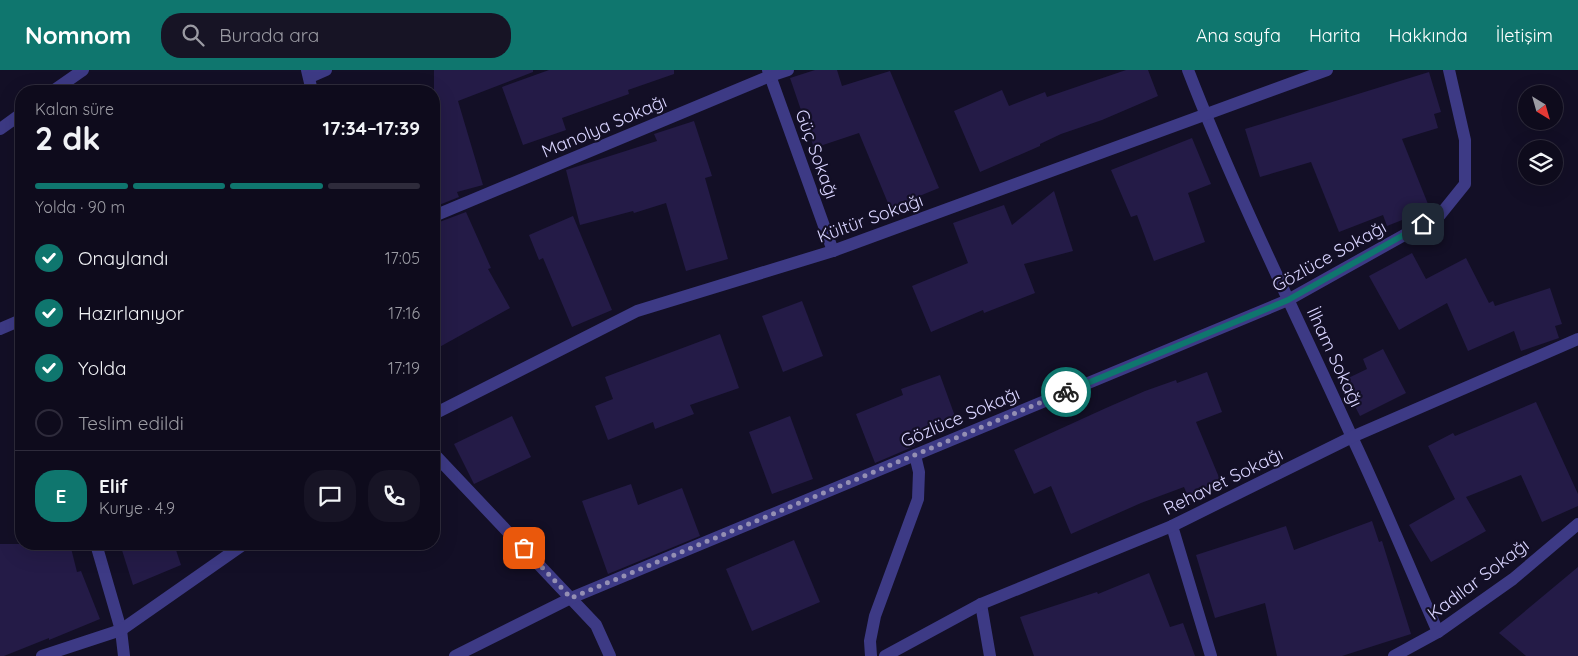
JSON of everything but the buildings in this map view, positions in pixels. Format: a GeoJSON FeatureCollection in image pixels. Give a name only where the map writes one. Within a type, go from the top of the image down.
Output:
{"type":"FeatureCollection","features":[{"type":"Feature","properties":{"kind":"street"},"geometry":{"type":"LineString","coordinates":[[62,85],[83,70]]}},
{"type":"Feature","properties":{"kind":"street"},"geometry":{"type":"LineString","coordinates":[[309,74],[326,70]]}},
{"type":"Feature","properties":{"kind":"street","name":"Manolya Sokağı"},"geometry":{"type":"LineString","coordinates":[[440,213],[769,73],[788,70]]}},
{"type":"Feature","properties":{"kind":"street","name":"İlham Sokağı"},"geometry":{"type":"LineString","coordinates":[[1188,70],[1205,113],[1288,300],[1352,437],[1438,632]]}},
{"type":"Feature","properties":{"kind":"street","name":"Kültür Sokağı"},"geometry":{"type":"LineString","coordinates":[[440,411],[637,311],[833,251],[1205,113],[1327,70]]}},
{"type":"Feature","properties":{"kind":"street","name":"Gözlüce Sokağı"},"geometry":{"type":"LineString","coordinates":[[455,656],[571,598],[1288,300],[1440,215],[1465,184],[1465,140],[1448,70]]}},
{"type":"Feature","properties":{"kind":"street","name":"Güç Sokağı"},"geometry":{"type":"LineString","coordinates":[[769,73],[833,251]]}},
{"type":"Feature","properties":{"kind":"street"},"geometry":{"type":"LineString","coordinates":[[0,129],[15,118]]}},
{"type":"Feature","properties":{"kind":"street"},"geometry":{"type":"LineString","coordinates":[[0,329],[15,323]]}},
{"type":"Feature","properties":{"kind":"street","name":"Rehavet Sokağı"},"geometry":{"type":"LineString","coordinates":[[885,656],[981,604],[1172,526],[1352,437],[1578,339]]}},
{"type":"Feature","properties":{"kind":"street"},"geometry":{"type":"LineString","coordinates":[[871,656],[870,641],[875,616],[918,499],[919,472],[915,455]]}},
{"type":"Feature","properties":{"kind":"street"},"geometry":{"type":"LineString","coordinates":[[440,460],[596,625],[610,656]]}},
{"type":"Feature","properties":{"kind":"street","name":"Kadılar Sokağı"},"geometry":{"type":"LineString","coordinates":[[1394,656],[1438,632],[1513,579],[1578,524]]}},
{"type":"Feature","properties":{"kind":"street"},"geometry":{"type":"LineString","coordinates":[[1172,526],[1211,656]]}},
{"type":"Feature","properties":{"kind":"street"},"geometry":{"type":"LineString","coordinates":[[98,550],[121,630],[124,656]]}},
{"type":"Feature","properties":{"kind":"street"},"geometry":{"type":"LineString","coordinates":[[42,656],[121,630],[235,550]]}},
{"type":"Feature","properties":{"kind":"street"},"geometry":{"type":"LineString","coordinates":[[981,604],[990,656]]}},
{"type":"Feature","properties":{"kind":"way so far"},"geometry":{"type":"LineString","coordinates":[[524,548],[571,598],[1066,392]]}},
{"type":"Feature","properties":{"kind":"route"},"geometry":{"type":"LineString","coordinates":[[1066,392],[1288,300],[1423,224]]}}]}
